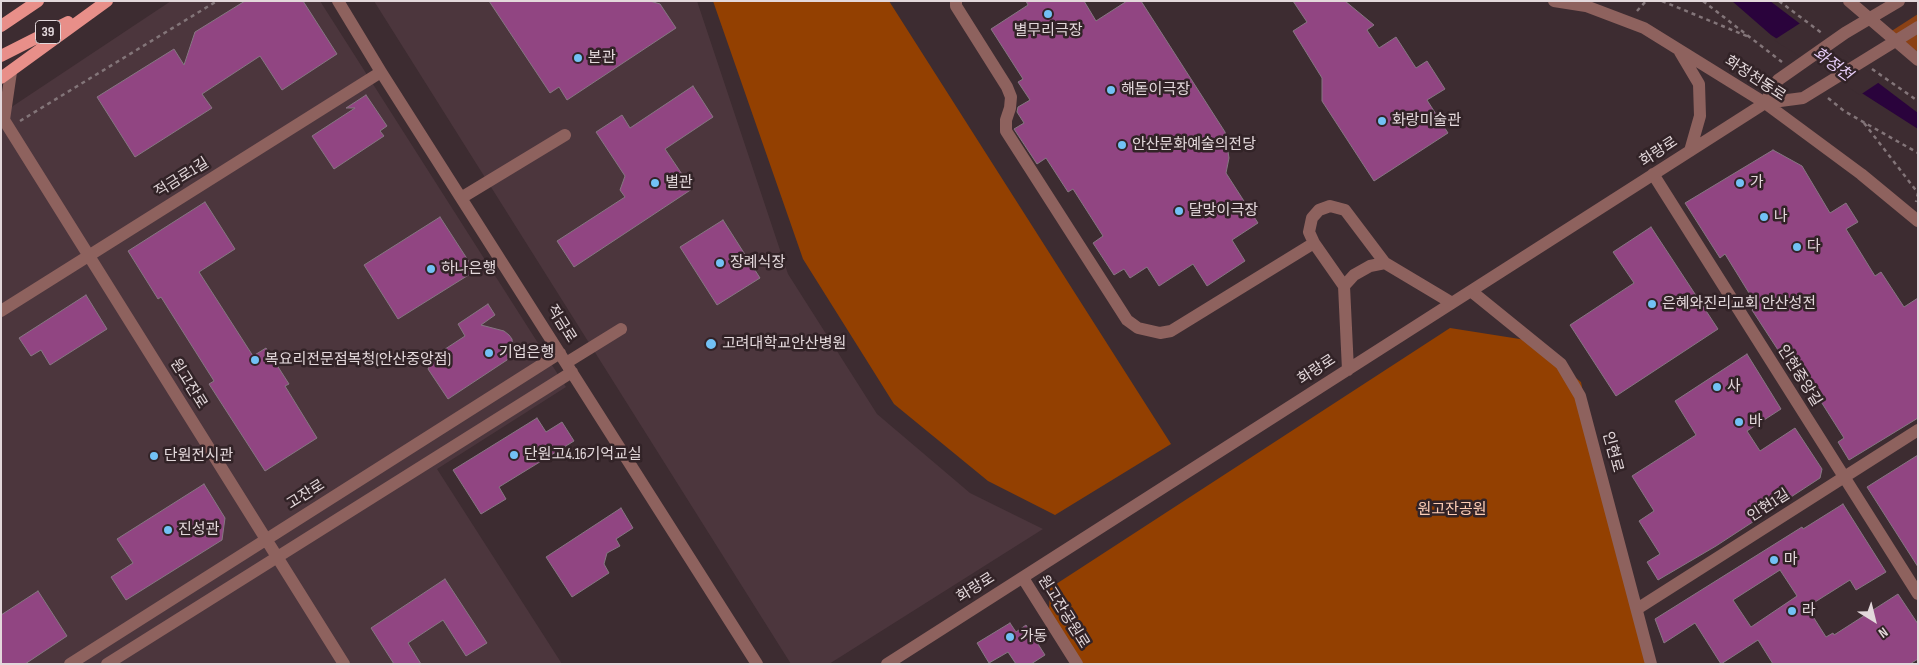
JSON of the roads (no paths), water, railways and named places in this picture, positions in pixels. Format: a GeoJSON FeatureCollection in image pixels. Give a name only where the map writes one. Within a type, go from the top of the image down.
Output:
{"type":"FeatureCollection","features":[{"type":"Feature","properties":{"kind":"main road","name":"39"},"geometry":{"type":"LineString","coordinates":[[1,26],[38,1]]}},
{"type":"Feature","properties":{"kind":"main road","name":"39"},"geometry":{"type":"LineString","coordinates":[[1,56],[95,9],[107,1]]}},
{"type":"Feature","properties":{"kind":"main road"},"geometry":{"type":"LineString","coordinates":[[6,75],[95,9]]}},
{"type":"Feature","properties":{"kind":"street","name":"적금로"},"geometry":{"type":"LineString","coordinates":[[338,1],[381,72],[757,664]]}},
{"type":"Feature","properties":{"kind":"street"},"geometry":{"type":"LineString","coordinates":[[956,1],[956,6],[1007,87],[1011,102],[1006,120],[1006,131],[1127,320],[1138,328],[1160,333],[1171,331],[1314,243]]}},
{"type":"Feature","properties":{"kind":"street","name":"화정천동로"},"geometry":{"type":"LineString","coordinates":[[1554,1],[1586,6],[1644,28],[1765,103],[1861,174],[1915,219]]}},
{"type":"Feature","properties":{"kind":"street"},"geometry":{"type":"LineString","coordinates":[[1849,1],[1918,60]]}},
{"type":"Feature","properties":{"kind":"street","name":"화랑로"},"geometry":{"type":"LineString","coordinates":[[1765,103],[1778,80],[1845,33],[1870,20],[1899,1]]}},
{"type":"Feature","properties":{"kind":"street","name":"화랑로"},"geometry":{"type":"LineString","coordinates":[[887,664],[905,659],[1023,578],[1765,103],[1803,98],[1918,27]]}},
{"type":"Feature","properties":{"kind":"street"},"geometry":{"type":"LineString","coordinates":[[1679,50],[1699,84],[1700,116],[1690,151]]}},
{"type":"Feature","properties":{"kind":"street","name":"적금로1길"},"geometry":{"type":"LineString","coordinates":[[1,311],[381,72]]}},
{"type":"Feature","properties":{"kind":"street"},"geometry":{"type":"LineString","coordinates":[[5,122],[6,75]]}},
{"type":"Feature","properties":{"kind":"street","name":"원고잔로"},"geometry":{"type":"LineString","coordinates":[[5,122],[344,664]]}},
{"type":"Feature","properties":{"kind":"street"},"geometry":{"type":"LineString","coordinates":[[461,198],[565,136]]}},
{"type":"Feature","properties":{"kind":"street","name":"인현중앙길"},"geometry":{"type":"LineString","coordinates":[[1654,174],[1918,594]]}},
{"type":"Feature","properties":{"kind":"street"},"geometry":{"type":"LineString","coordinates":[[1348,370],[1344,286],[1311,238],[1309,227],[1314,214],[1324,207],[1341,207],[1349,213],[1385,263],[1452,303]]}},
{"type":"Feature","properties":{"kind":"street"},"geometry":{"type":"LineString","coordinates":[[1344,286],[1354,275],[1370,266],[1385,263]]}},
{"type":"Feature","properties":{"kind":"street","name":"인현로"},"geometry":{"type":"LineString","coordinates":[[1471,291],[1561,364],[1580,396],[1651,664]]}},
{"type":"Feature","properties":{"kind":"street"},"geometry":{"type":"LineString","coordinates":[[107,664],[277,557],[566,362],[621,329]]}},
{"type":"Feature","properties":{"kind":"street","name":"고잔로"},"geometry":{"type":"LineString","coordinates":[[70,664],[266,540],[566,362]]}},
{"type":"Feature","properties":{"kind":"street","name":"인현1길"},"geometry":{"type":"LineString","coordinates":[[1637,609],[1918,430]]}},
{"type":"Feature","properties":{"kind":"street","name":"원고잔공원로"},"geometry":{"type":"LineString","coordinates":[[1023,578],[1076,664]]}},
{"type":"Feature","properties":{"kind":"water","name":"화정천"},"geometry":{"type":"Polygon","coordinates":[[[1732,1],[1770,1],[1918,113],[1918,129],[1771,35],[1732,1]]]}},
{"type":"Feature","properties":{"kind":"place","name":"별무리극장"},"geometry":{"type":"Point","coordinates":[1048,14]}},
{"type":"Feature","properties":{"kind":"place","name":"본관"},"geometry":{"type":"Point","coordinates":[578,58]}},
{"type":"Feature","properties":{"kind":"place","name":"해돋이극장"},"geometry":{"type":"Point","coordinates":[1111,90]}},
{"type":"Feature","properties":{"kind":"place","name":"화랑미술관"},"geometry":{"type":"Point","coordinates":[1382,121]}},
{"type":"Feature","properties":{"kind":"place","name":"안산문화예술의전당"},"geometry":{"type":"Point","coordinates":[1122,145]}},
{"type":"Feature","properties":{"kind":"place","name":"별관"},"geometry":{"type":"Point","coordinates":[655,183]}},
{"type":"Feature","properties":{"kind":"place","name":"가"},"geometry":{"type":"Point","coordinates":[1740,183]}},
{"type":"Feature","properties":{"kind":"place","name":"달맞이극장"},"geometry":{"type":"Point","coordinates":[1179,211]}},
{"type":"Feature","properties":{"kind":"place","name":"나"},"geometry":{"type":"Point","coordinates":[1764,217]}},
{"type":"Feature","properties":{"kind":"place","name":"다"},"geometry":{"type":"Point","coordinates":[1797,247]}},
{"type":"Feature","properties":{"kind":"place","name":"장례식장"},"geometry":{"type":"Point","coordinates":[720,263]}},
{"type":"Feature","properties":{"kind":"place","name":"하나은행"},"geometry":{"type":"Point","coordinates":[431,269]}},
{"type":"Feature","properties":{"kind":"place","name":"은혜와진리교회 안산성전"},"geometry":{"type":"Point","coordinates":[1652,304]}},
{"type":"Feature","properties":{"kind":"place","name":"고려대학교안산병원"},"geometry":{"type":"Point","coordinates":[711,344]}},
{"type":"Feature","properties":{"kind":"place","name":"기업은행"},"geometry":{"type":"Point","coordinates":[489,353]}},
{"type":"Feature","properties":{"kind":"place","name":"복요리전문점복청(안산중앙점)"},"geometry":{"type":"Point","coordinates":[255,360]}},
{"type":"Feature","properties":{"kind":"place","name":"사"},"geometry":{"type":"Point","coordinates":[1717,387]}},
{"type":"Feature","properties":{"kind":"place","name":"바"},"geometry":{"type":"Point","coordinates":[1739,422]}},
{"type":"Feature","properties":{"kind":"place","name":"단원고4.16기억교실"},"geometry":{"type":"Point","coordinates":[514,455]}},
{"type":"Feature","properties":{"kind":"place","name":"단원전시관"},"geometry":{"type":"Point","coordinates":[154,456]}},
{"type":"Feature","properties":{"kind":"place","name":"진성관"},"geometry":{"type":"Point","coordinates":[168,530]}},
{"type":"Feature","properties":{"kind":"place","name":"마"},"geometry":{"type":"Point","coordinates":[1774,560]}},
{"type":"Feature","properties":{"kind":"place","name":"라"},"geometry":{"type":"Point","coordinates":[1792,611]}},
{"type":"Feature","properties":{"kind":"place","name":"가동"},"geometry":{"type":"Point","coordinates":[1010,637]}},
{"type":"Feature","properties":{"kind":"park label","name":"원고잔공원"},"geometry":{"type":"Point","coordinates":[1452,510]}}]}
